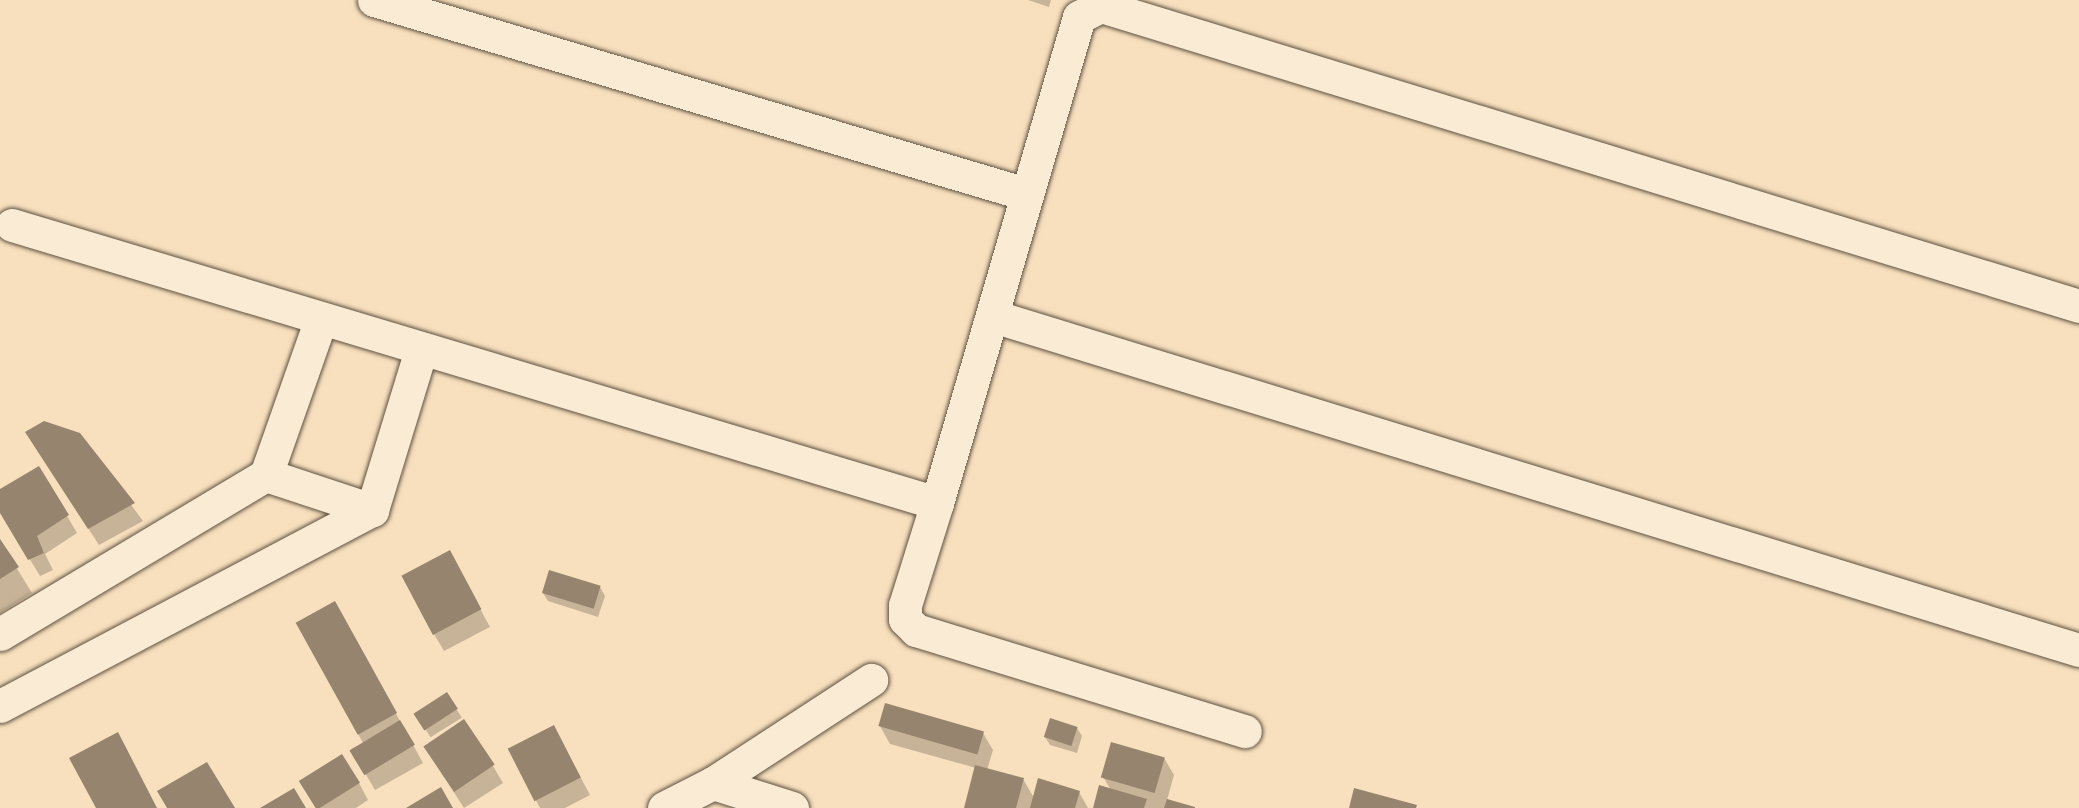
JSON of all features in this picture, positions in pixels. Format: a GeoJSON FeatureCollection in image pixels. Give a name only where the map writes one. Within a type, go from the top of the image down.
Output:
{"type":"FeatureCollection","features":[{"type":"Feature","properties":{"kind":"street"},"geometry":{"type":"LineString","coordinates":[[374,0],[1026,194]]}},
{"type":"Feature","properties":{"kind":"street"},"geometry":{"type":"LineString","coordinates":[[1245,731],[916,630],[905,619],[905,605],[993,316],[1026,194],[1079,17],[1101,6],[2079,306]]}},
{"type":"Feature","properties":{"kind":"street"},"geometry":{"type":"LineString","coordinates":[[12,225],[321,320],[937,503]]}},
{"type":"Feature","properties":{"kind":"street"},"geometry":{"type":"LineString","coordinates":[[993,316],[2079,650]]}},
{"type":"Feature","properties":{"kind":"street"},"geometry":{"type":"LineString","coordinates":[[0,634],[266,475],[321,320]]}},
{"type":"Feature","properties":{"kind":"street"},"geometry":{"type":"LineString","coordinates":[[0,706],[372,510],[421,350]]}},
{"type":"Feature","properties":{"kind":"street"},"geometry":{"type":"LineString","coordinates":[[266,475],[372,510]]}},
{"type":"Feature","properties":{"kind":"street"},"geometry":{"type":"LineString","coordinates":[[664,808],[713,783],[871,680]]}},
{"type":"Feature","properties":{"kind":"street"},"geometry":{"type":"LineString","coordinates":[[713,783],[792,808]]}},
{"type":"Feature","properties":{"kind":"building"},"geometry":{"type":"Polygon","coordinates":[[[44,421],[80,433],[135,503],[88,529],[25,432],[44,421]]]}},
{"type":"Feature","properties":{"kind":"building"},"geometry":{"type":"Polygon","coordinates":[[[39,466],[69,515],[37,536],[44,553],[28,560],[0,513],[0,489],[39,466]]]}},
{"type":"Feature","properties":{"kind":"building"},"geometry":{"type":"Polygon","coordinates":[[[0,539],[19,567],[0,579],[0,539]]]}},
{"type":"Feature","properties":{"kind":"building"},"geometry":{"type":"Polygon","coordinates":[[[450,550],[481,609],[433,635],[401,576],[450,550]]]}},
{"type":"Feature","properties":{"kind":"building"},"geometry":{"type":"Polygon","coordinates":[[[549,570],[601,586],[594,609],[542,593],[549,570]]]}},
{"type":"Feature","properties":{"kind":"building"},"geometry":{"type":"Polygon","coordinates":[[[335,601],[397,713],[358,735],[296,623],[335,601]]]}},
{"type":"Feature","properties":{"kind":"building"},"geometry":{"type":"Polygon","coordinates":[[[447,692],[458,709],[424,731],[413,714],[447,692]]]}},
{"type":"Feature","properties":{"kind":"building"},"geometry":{"type":"Polygon","coordinates":[[[885,703],[984,731],[977,754],[878,726],[885,703]]]}},
{"type":"Feature","properties":{"kind":"building"},"geometry":{"type":"Polygon","coordinates":[[[1050,718],[1078,727],[1071,746],[1044,737],[1050,718]]]}},
{"type":"Feature","properties":{"kind":"building"},"geometry":{"type":"Polygon","coordinates":[[[464,719],[495,765],[454,792],[423,746],[464,719]]]}},
{"type":"Feature","properties":{"kind":"building"},"geometry":{"type":"Polygon","coordinates":[[[400,720],[415,745],[364,775],[349,750],[400,720]]]}},
{"type":"Feature","properties":{"kind":"building"},"geometry":{"type":"Polygon","coordinates":[[[554,725],[581,778],[534,801],[508,749],[554,725]]]}},
{"type":"Feature","properties":{"kind":"building"},"geometry":{"type":"Polygon","coordinates":[[[118,732],[157,808],[96,808],[69,758],[118,732]]]}},
{"type":"Feature","properties":{"kind":"building"},"geometry":{"type":"Polygon","coordinates":[[[1111,742],[1165,757],[1155,793],[1101,778],[1111,742]]]}},
{"type":"Feature","properties":{"kind":"building"},"geometry":{"type":"Polygon","coordinates":[[[342,754],[360,783],[320,808],[316,808],[299,781],[342,754]]]}},
{"type":"Feature","properties":{"kind":"building"},"geometry":{"type":"Polygon","coordinates":[[[207,762],[235,808],[167,808],[157,791],[207,762]]]}},
{"type":"Feature","properties":{"kind":"building"},"geometry":{"type":"Polygon","coordinates":[[[975,765],[1024,778],[1016,808],[964,808],[975,765]]]}},
{"type":"Feature","properties":{"kind":"building"},"geometry":{"type":"Polygon","coordinates":[[[1038,778],[1080,791],[1075,808],[1030,808],[1038,778]]]}},
{"type":"Feature","properties":{"kind":"building"},"geometry":{"type":"Polygon","coordinates":[[[1099,785],[1147,799],[1144,808],[1093,808],[1099,785]]]}},
{"type":"Feature","properties":{"kind":"building"},"geometry":{"type":"Polygon","coordinates":[[[441,787],[453,808],[406,808],[441,787]]]}},
{"type":"Feature","properties":{"kind":"building"},"geometry":{"type":"Polygon","coordinates":[[[294,788],[306,808],[260,808],[294,788]]]}},
{"type":"Feature","properties":{"kind":"building"},"geometry":{"type":"Polygon","coordinates":[[[1354,788],[1417,805],[1416,808],[1349,808],[1354,788]]]}},
{"type":"Feature","properties":{"kind":"building"},"geometry":{"type":"Polygon","coordinates":[[[1167,799],[1195,807],[1195,808],[1164,808],[1167,799]]]}}]}
